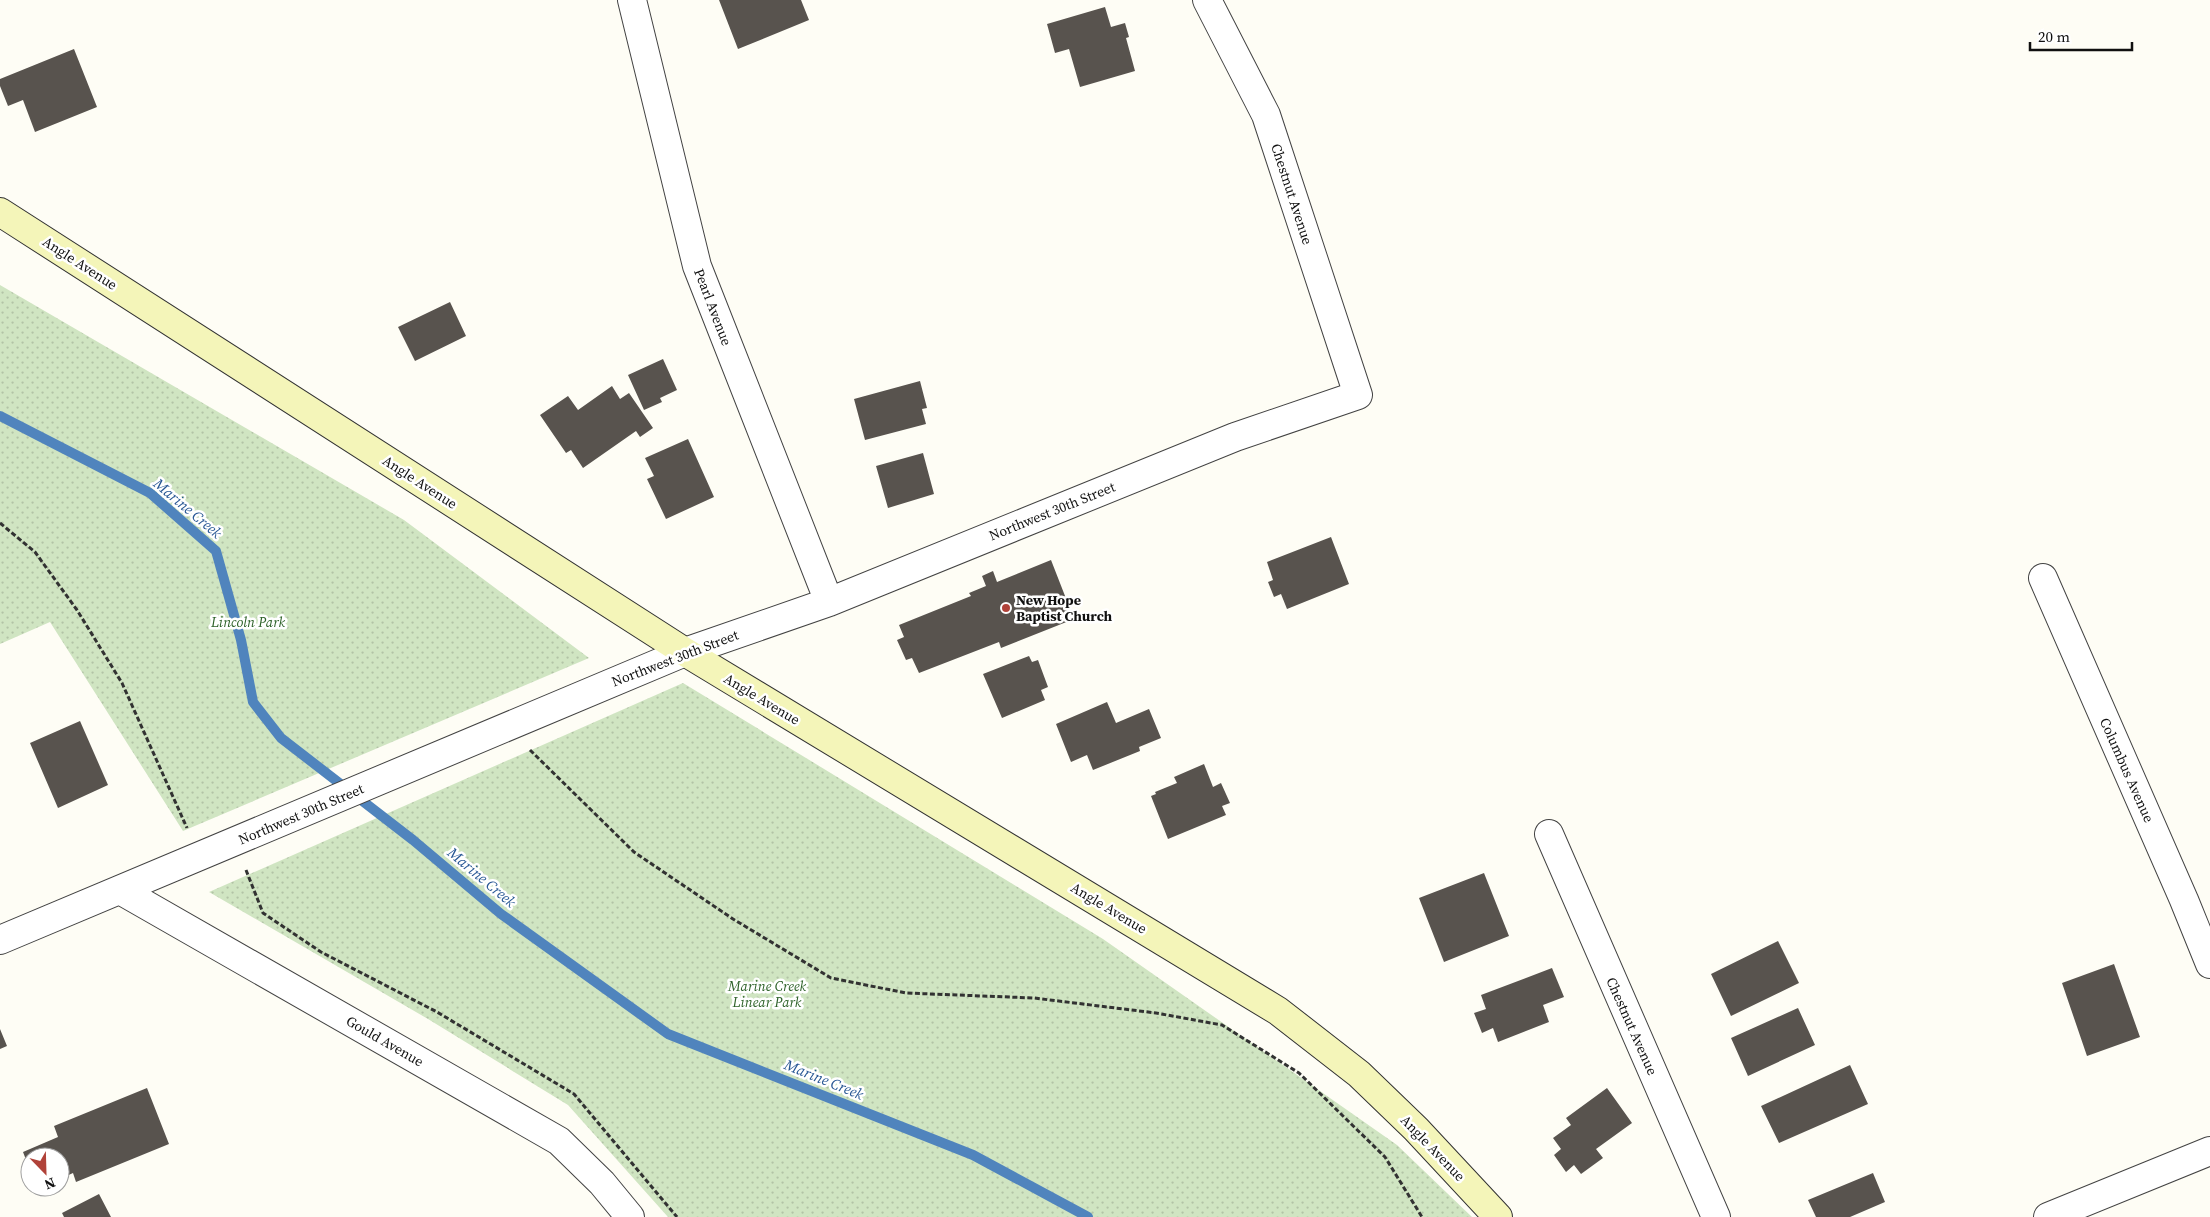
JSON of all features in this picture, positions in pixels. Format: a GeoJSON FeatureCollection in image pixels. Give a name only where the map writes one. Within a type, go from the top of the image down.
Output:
{"type":"FeatureCollection","features":[{"type":"Feature","properties":{"kind":"main road","name":"Angle Avenue"},"geometry":{"type":"LineString","coordinates":[[0,212],[685,652],[1278,1010],[1373,1088],[1416,1128],[1498,1217]]}},
{"type":"Feature","properties":{"kind":"street","name":"Pearl Avenue"},"geometry":{"type":"LineString","coordinates":[[632,0],[697,266],[829,602]]}},
{"type":"Feature","properties":{"kind":"street","name":"Chestnut Avenue"},"geometry":{"type":"LineString","coordinates":[[1208,0],[1266,115],[1358,395]]}},
{"type":"Feature","properties":{"kind":"street","name":"Northwest 30th Street"},"geometry":{"type":"LineString","coordinates":[[0,940],[685,652],[829,602],[1235,437],[1358,395]]}},
{"type":"Feature","properties":{"kind":"street","name":"Columbus Avenue"},"geometry":{"type":"LineString","coordinates":[[2043,578],[2184,900],[2210,964]]}},
{"type":"Feature","properties":{"kind":"street","name":"Chestnut Avenue"},"geometry":{"type":"LineString","coordinates":[[1549,834],[1716,1217]]}},
{"type":"Feature","properties":{"kind":"street","name":"Gould Avenue"},"geometry":{"type":"LineString","coordinates":[[120,890],[559,1141],[602,1183],[630,1217]]}},
{"type":"Feature","properties":{"kind":"street"},"geometry":{"type":"LineString","coordinates":[[2048,1217],[2210,1151]]}},
{"type":"Feature","properties":{"kind":"path"},"geometry":{"type":"LineString","coordinates":[[0,523],[35,552],[77,610],[122,683],[188,831]]}},
{"type":"Feature","properties":{"kind":"path"},"geometry":{"type":"LineString","coordinates":[[507,727],[634,852],[733,918],[832,978],[906,994],[1034,998],[1156,1013],[1222,1025],[1299,1073],[1385,1157],[1422,1217]]}},
{"type":"Feature","properties":{"kind":"path"},"geometry":{"type":"LineString","coordinates":[[246,865],[247,874],[263,913],[321,952],[437,1012],[574,1094],[677,1217]]}},
{"type":"Feature","properties":{"kind":"green space","name":"Lincoln Park"},"geometry":{"type":"Polygon","coordinates":[[[0,285],[404,520],[589,658],[183,831],[50,622],[0,644],[0,285]]]}},
{"type":"Feature","properties":{"kind":"green space","name":"Marine Creek Linear Park"},"geometry":{"type":"Polygon","coordinates":[[[683,683],[1103,939],[1397,1145],[1472,1217],[668,1217],[568,1105],[428,1019],[209,892],[683,683]]]}},
{"type":"Feature","properties":{"kind":"building"},"geometry":{"type":"Polygon","coordinates":[[[719,0],[801,0],[809,20],[738,49],[719,0]]]}},
{"type":"Feature","properties":{"kind":"building"},"geometry":{"type":"Polygon","coordinates":[[[1105,7],[1111,27],[1125,23],[1129,37],[1126,38],[1135,71],[1080,87],[1069,49],[1055,53],[1047,24],[1105,7]]]}},
{"type":"Feature","properties":{"kind":"building"},"geometry":{"type":"Polygon","coordinates":[[[74,49],[97,107],[35,132],[23,100],[8,106],[0,86],[0,79],[74,49]]]}},
{"type":"Feature","properties":{"kind":"building"},"geometry":{"type":"Polygon","coordinates":[[[450,302],[466,336],[415,361],[398,327],[450,302]]]}},
{"type":"Feature","properties":{"kind":"building"},"geometry":{"type":"Polygon","coordinates":[[[663,359],[677,390],[660,398],[662,402],[644,410],[628,375],[663,359]]]}},
{"type":"Feature","properties":{"kind":"building"},"geometry":{"type":"Polygon","coordinates":[[[920,381],[927,408],[922,409],[926,424],[865,440],[854,399],[920,381]]]}},
{"type":"Feature","properties":{"kind":"building"},"geometry":{"type":"Polygon","coordinates":[[[612,386],[620,399],[629,393],[653,428],[640,437],[636,431],[583,468],[571,450],[566,453],[540,415],[568,396],[578,410],[612,386]]]}},
{"type":"Feature","properties":{"kind":"building"},"geometry":{"type":"Polygon","coordinates":[[[688,439],[714,497],[666,519],[647,479],[654,476],[645,458],[688,439]]]}},
{"type":"Feature","properties":{"kind":"building"},"geometry":{"type":"Polygon","coordinates":[[[923,453],[934,494],[888,508],[876,466],[923,453]]]}},
{"type":"Feature","properties":{"kind":"building"},"geometry":{"type":"Polygon","coordinates":[[[1331,537],[1349,584],[1287,609],[1281,594],[1274,597],[1268,582],[1273,580],[1267,562],[1331,537]]]}},
{"type":"Feature","properties":{"kind":"building","name":"New Hope Baptist Church"},"geometry":{"type":"Polygon","coordinates":[[[1051,560],[1074,619],[1001,648],[999,642],[919,673],[912,658],[906,660],[897,640],[904,637],[899,625],[971,596],[969,593],[986,586],[982,576],[993,571],[997,582],[1051,560]]]}},
{"type":"Feature","properties":{"kind":"building"},"geometry":{"type":"Polygon","coordinates":[[[1029,656],[1032,662],[1038,660],[1048,687],[1041,690],[1045,700],[1002,718],[983,674],[1029,656]]]}},
{"type":"Feature","properties":{"kind":"building"},"geometry":{"type":"Polygon","coordinates":[[[1107,702],[1116,723],[1149,709],[1161,738],[1139,747],[1140,751],[1093,770],[1087,755],[1071,762],[1056,724],[1107,702]]]}},
{"type":"Feature","properties":{"kind":"building"},"geometry":{"type":"Polygon","coordinates":[[[80,721],[108,785],[58,808],[30,743],[80,721]]]}},
{"type":"Feature","properties":{"kind":"building"},"geometry":{"type":"Polygon","coordinates":[[[1204,764],[1213,787],[1221,783],[1230,803],[1222,806],[1226,815],[1168,839],[1151,796],[1156,794],[1155,792],[1177,783],[1174,777],[1204,764]]]}},
{"type":"Feature","properties":{"kind":"building"},"geometry":{"type":"Polygon","coordinates":[[[1484,873],[1509,936],[1444,962],[1419,898],[1484,873]]]}},
{"type":"Feature","properties":{"kind":"building"},"geometry":{"type":"Polygon","coordinates":[[[1778,941],[1799,983],[1731,1016],[1711,974],[1778,941]]]}},
{"type":"Feature","properties":{"kind":"building"},"geometry":{"type":"Polygon","coordinates":[[[2114,964],[2140,1037],[2087,1056],[2062,983],[2114,964]]]}},
{"type":"Feature","properties":{"kind":"building"},"geometry":{"type":"Polygon","coordinates":[[[1552,968],[1564,997],[1543,1005],[1549,1022],[1498,1042],[1493,1028],[1482,1033],[1474,1013],[1486,1009],[1481,995],[1552,968]]]}},
{"type":"Feature","properties":{"kind":"building"},"geometry":{"type":"Polygon","coordinates":[[[1798,1008],[1815,1045],[1748,1076],[1731,1038],[1798,1008]]]}},
{"type":"Feature","properties":{"kind":"building"},"geometry":{"type":"Polygon","coordinates":[[[0,1029],[7,1046],[0,1049],[0,1029]]]}},
{"type":"Feature","properties":{"kind":"building"},"geometry":{"type":"Polygon","coordinates":[[[1850,1065],[1868,1104],[1779,1143],[1761,1106],[1850,1065]]]}},
{"type":"Feature","properties":{"kind":"building"},"geometry":{"type":"Polygon","coordinates":[[[147,1088],[169,1144],[76,1182],[73,1173],[70,1174],[70,1147],[35,1147],[58,1137],[54,1126],[147,1088]]]}},
{"type":"Feature","properties":{"kind":"building"},"geometry":{"type":"Polygon","coordinates":[[[1607,1088],[1632,1123],[1596,1149],[1603,1158],[1581,1174],[1574,1165],[1566,1172],[1554,1155],[1561,1149],[1553,1138],[1571,1125],[1566,1118],[1607,1088]]]}},
{"type":"Feature","properties":{"kind":"building"},"geometry":{"type":"Polygon","coordinates":[[[1873,1173],[1885,1202],[1850,1217],[1816,1217],[1808,1200],[1873,1173]]]}},
{"type":"Feature","properties":{"kind":"building"},"geometry":{"type":"Polygon","coordinates":[[[99,1194],[111,1217],[64,1217],[62,1213],[99,1194]]]}},
{"type":"Feature","properties":{"kind":"waterway","name":"Marine Creek"},"geometry":{"type":"LineString","coordinates":[[0,416],[150,493],[216,551],[241,640],[253,702],[281,738],[413,840],[501,914],[668,1034],[973,1155],[1088,1217]]}},
{"type":"Feature","properties":{"kind":"place","name":"New Hope Baptist Church"},"geometry":{"type":"Point","coordinates":[1006,608]}}]}
